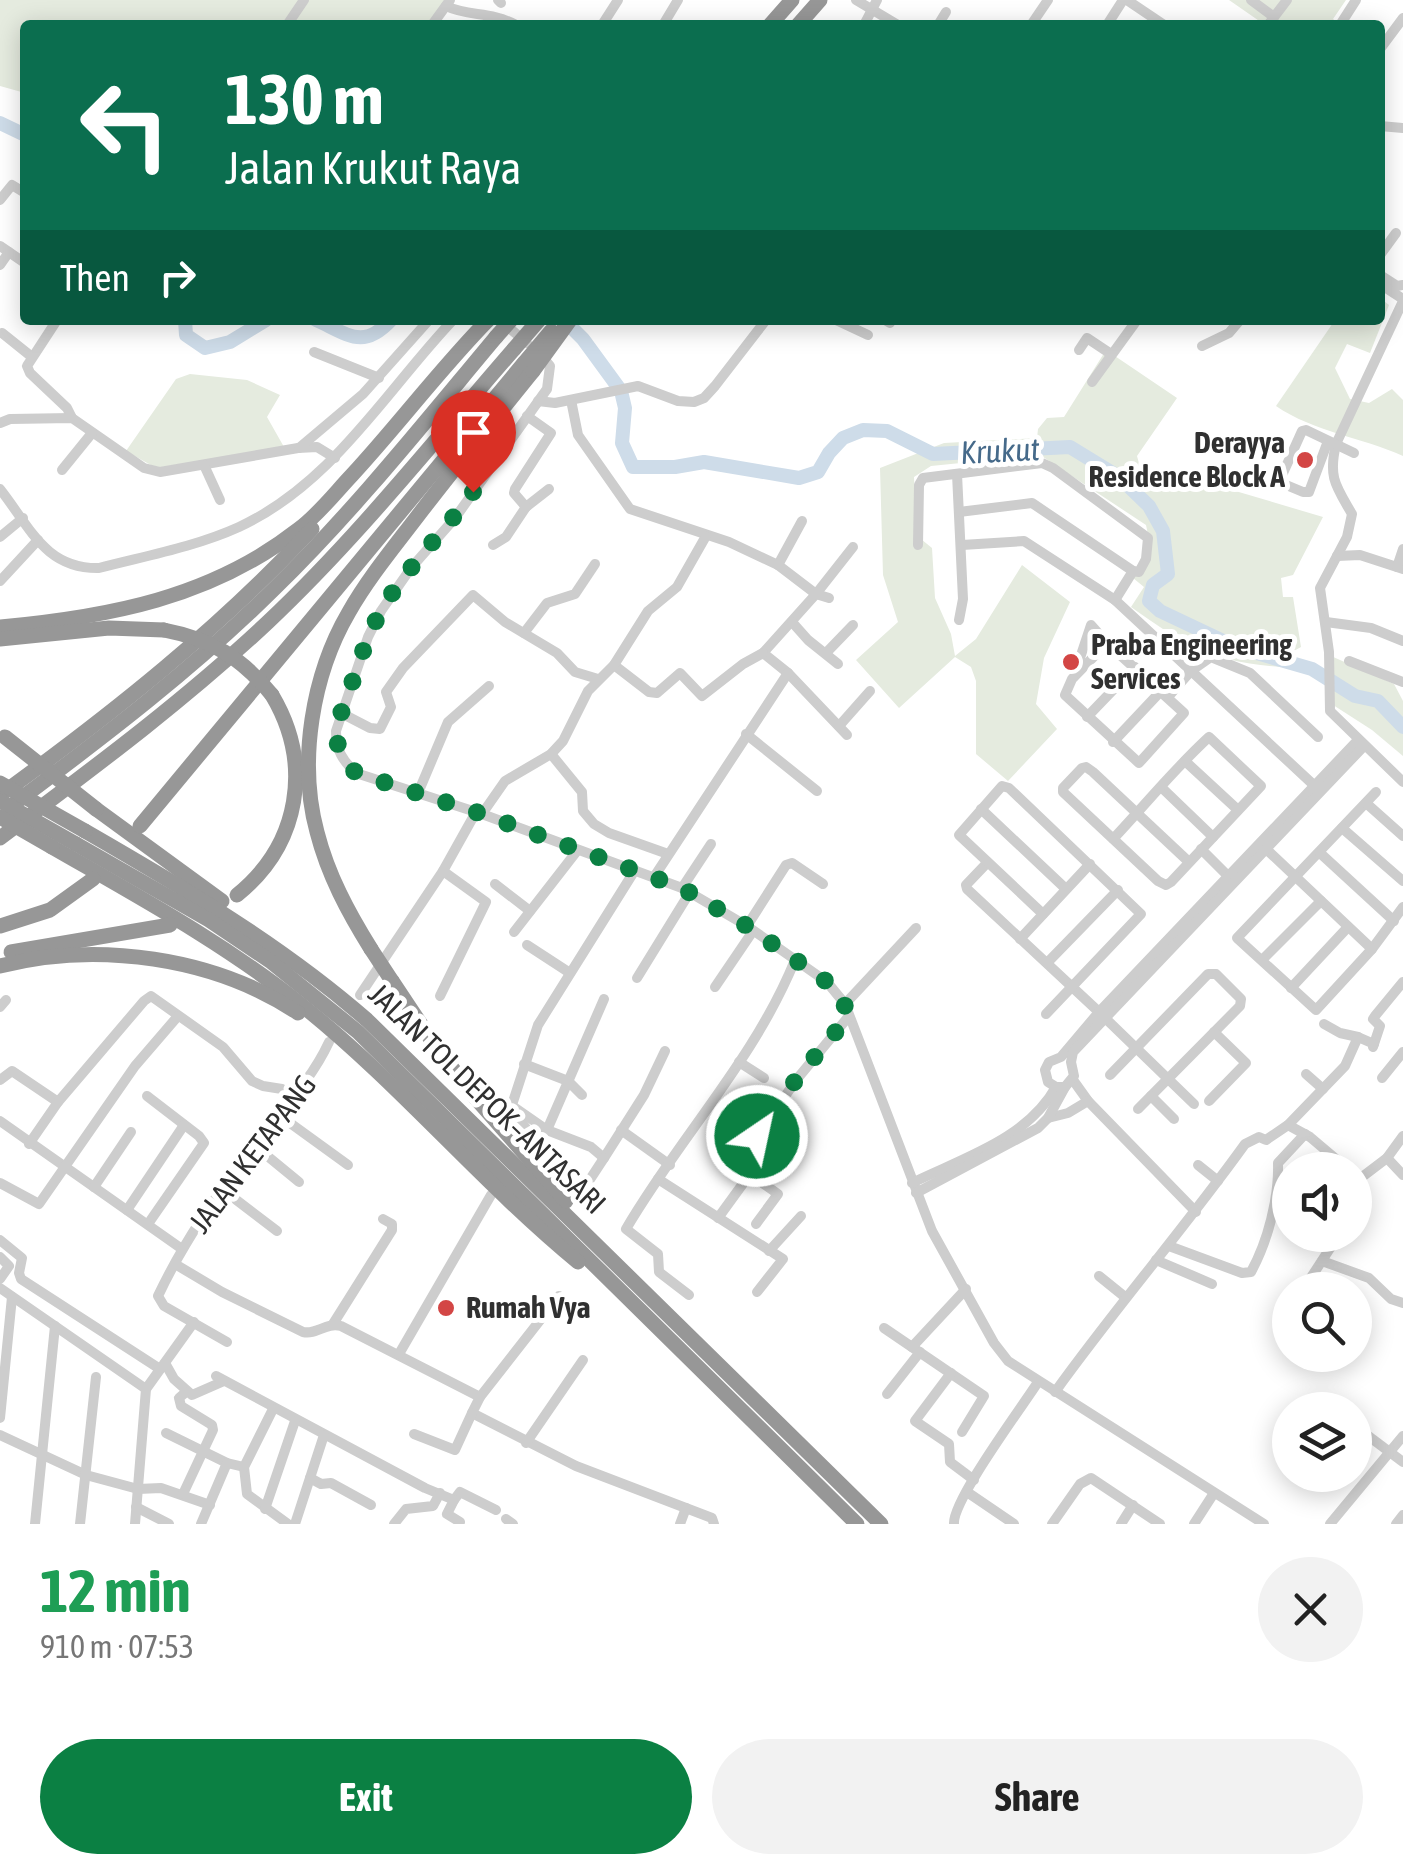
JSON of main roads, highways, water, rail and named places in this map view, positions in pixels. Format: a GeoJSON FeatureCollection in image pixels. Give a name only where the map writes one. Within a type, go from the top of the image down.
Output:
{"type":"FeatureCollection","features":[{"type":"Feature","properties":{"kind":"highway"},"geometry":{"type":"LineString","coordinates":[[774,20],[792,0]]}},
{"type":"Feature","properties":{"kind":"highway"},"geometry":{"type":"LineString","coordinates":[[803,20],[820,0]]}},
{"type":"Feature","properties":{"kind":"highway"},"geometry":{"type":"LineString","coordinates":[[507,325],[335,526],[274,589],[143,706],[0,816],[176,918],[304,1007],[529,1221],[642,1315]]}},
{"type":"Feature","properties":{"kind":"highway"},"geometry":{"type":"LineString","coordinates":[[537,325],[524,361],[372,576],[336,636],[314,709],[310,789],[316,828],[334,881],[371,949],[436,1047],[473,1095],[648,1294]]}},
{"type":"Feature","properties":{"kind":"highway"},"geometry":{"type":"LineString","coordinates":[[140,826],[556,325]]}},
{"type":"Feature","properties":{"kind":"highway"},"geometry":{"type":"LineString","coordinates":[[0,838],[137,736],[270,620],[524,361],[564,325]]}},
{"type":"Feature","properties":{"kind":"highway"},"geometry":{"type":"LineString","coordinates":[[0,627],[125,611],[220,578],[301,528],[380,445],[482,326]]}},
{"type":"Feature","properties":{"kind":"highway"},"geometry":{"type":"LineString","coordinates":[[0,798],[86,733],[230,612],[345,493],[380,445]]}},
{"type":"Feature","properties":{"kind":"highway"},"geometry":{"type":"LineString","coordinates":[[0,639],[109,628],[164,630],[214,644],[255,674],[283,714],[294,747],[295,798],[275,853],[264,870],[237,894]]}},
{"type":"Feature","properties":{"kind":"highway"},"geometry":{"type":"LineString","coordinates":[[3,735],[276,946]]}},
{"type":"Feature","properties":{"kind":"highway","name":"JALAN TOL DEPOK–ANTASARI"},"geometry":{"type":"LineString","coordinates":[[0,783],[209,920],[320,1000],[386,1058],[857,1524]]}},
{"type":"Feature","properties":{"kind":"highway","name":"JALAN TOL DEPOK–ANTASARI"},"geometry":{"type":"LineString","coordinates":[[0,798],[192,892],[276,946],[395,1045],[881,1524]]}},
{"type":"Feature","properties":{"kind":"highway"},"geometry":{"type":"LineString","coordinates":[[0,926],[50,910],[93,879]]}},
{"type":"Feature","properties":{"kind":"highway"},"geometry":{"type":"LineString","coordinates":[[0,955],[170,925]]}},
{"type":"Feature","properties":{"kind":"highway"},"geometry":{"type":"LineString","coordinates":[[0,966],[66,954],[110,954],[204,970],[292,1009],[355,1052]]}},
{"type":"Feature","properties":{"kind":"waterway","name":"Krukut"},"geometry":{"type":"LineString","coordinates":[[0,123],[20,133]]}},
{"type":"Feature","properties":{"kind":"waterway","name":"Krukut"},"geometry":{"type":"LineString","coordinates":[[185,325],[186,335],[205,348],[230,342],[258,325]]}},
{"type":"Feature","properties":{"kind":"waterway","name":"Krukut"},"geometry":{"type":"LineString","coordinates":[[326,325],[355,337],[372,335],[385,325]]}},
{"type":"Feature","properties":{"kind":"waterway","name":"Krukut"},"geometry":{"type":"LineString","coordinates":[[569,325],[621,391],[625,408],[622,443],[633,467],[704,462],[799,478],[818,472],[843,438],[863,430],[887,431],[933,454],[1070,447],[1119,477],[1149,506],[1163,531],[1168,574],[1153,585],[1149,601],[1160,611],[1236,647],[1312,669],[1355,696],[1378,701],[1403,727]]}},
{"type":"Feature","properties":{"kind":"place","name":"Derayya Residence Block A"},"geometry":{"type":"Point","coordinates":[1305,460]}},
{"type":"Feature","properties":{"kind":"place","name":"Praba Engineering Services"},"geometry":{"type":"Point","coordinates":[1071,662]}},
{"type":"Feature","properties":{"kind":"place","name":"Rumah Vya"},"geometry":{"type":"Point","coordinates":[446,1308]}}]}
